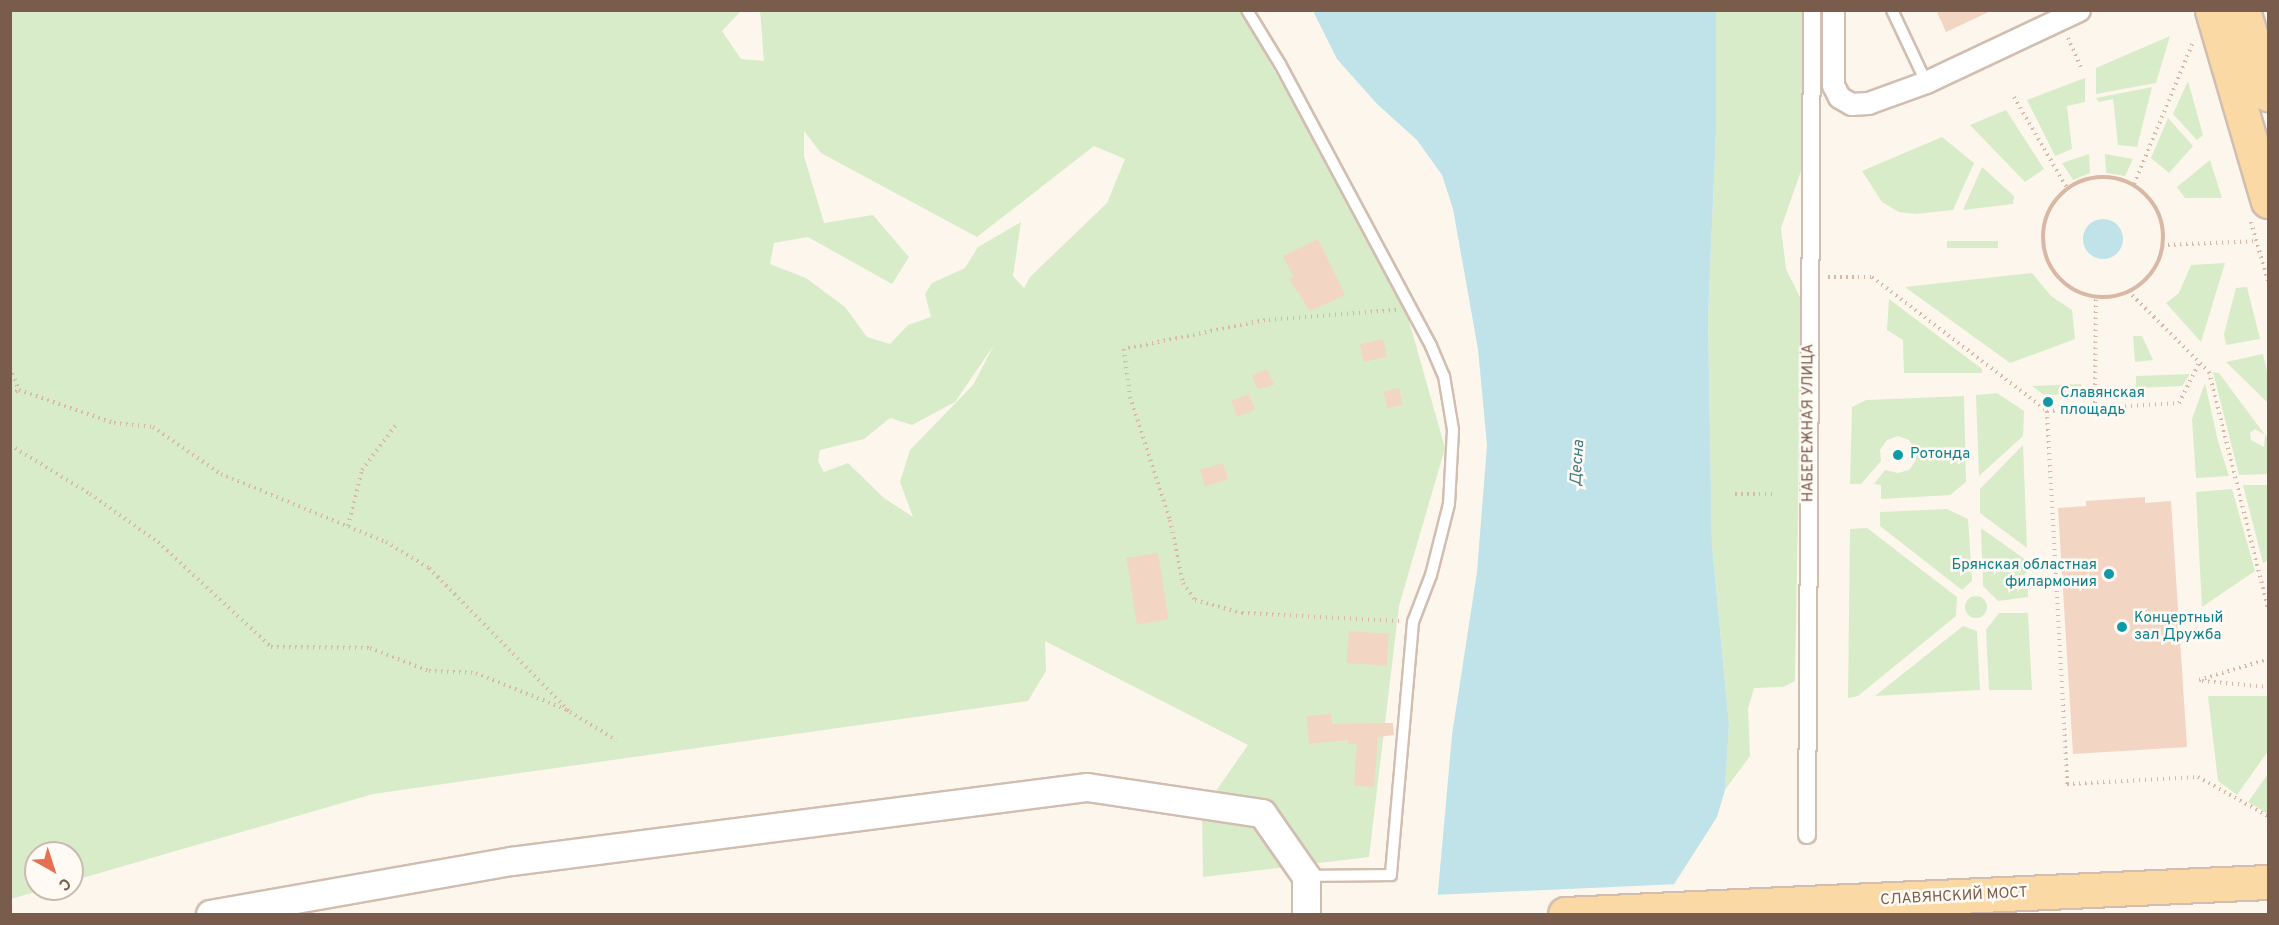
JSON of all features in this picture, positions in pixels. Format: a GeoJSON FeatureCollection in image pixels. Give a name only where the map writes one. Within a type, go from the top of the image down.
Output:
{"type":"FeatureCollection","features":[{"type":"Feature","properties":{"kind":"main road"},"geometry":{"type":"LineString","coordinates":[[2243,10],[2268,94]]}},
{"type":"Feature","properties":{"kind":"main road"},"geometry":{"type":"LineString","coordinates":[[2204,22],[2268,201]]}},
{"type":"Feature","properties":{"kind":"main road","name":"СЛАВЯНСКИЙ МОСТ"},"geometry":{"type":"LineString","coordinates":[[1565,915],[2268,882]]}},
{"type":"Feature","properties":{"kind":"street","name":"НАБЕРЕЖНАЯ УЛИЦА"},"geometry":{"type":"LineString","coordinates":[[1807,835],[1812,10]]}},
{"type":"Feature","properties":{"kind":"street"},"geometry":{"type":"LineString","coordinates":[[1833,10],[1833,85],[1839,97],[1851,104],[1868,103],[1926,82],[2079,10]]}},
{"type":"Feature","properties":{"kind":"street"},"geometry":{"type":"LineString","coordinates":[[210,915],[511,861],[1088,787],[1262,813],[1306,876],[1306,915]]}},
{"type":"Feature","properties":{"kind":"lane"},"geometry":{"type":"LineString","coordinates":[[1246,10],[1280,63],[1412,309],[1444,376],[1453,430],[1449,504],[1431,575],[1413,622],[1392,875],[1306,876]]}},
{"type":"Feature","properties":{"kind":"lane"},"geometry":{"type":"LineString","coordinates":[[1892,10],[1926,82]]}},
{"type":"Feature","properties":{"kind":"path"},"geometry":{"type":"LineString","coordinates":[[2134,184],[2204,22]]}},
{"type":"Feature","properties":{"kind":"path"},"geometry":{"type":"LineString","coordinates":[[2014,97],[2067,188]]}},
{"type":"Feature","properties":{"kind":"path"},"geometry":{"type":"LineString","coordinates":[[2110,177],[2134,184],[2155,209],[2162,225],[2162,244],[2153,272],[2128,291],[2096,297],[2076,291],[2058,278],[2046,257],[2042,240],[2045,219],[2067,188],[2090,179],[2110,177]]}},
{"type":"Feature","properties":{"kind":"path"},"geometry":{"type":"LineString","coordinates":[[2162,244],[2257,241]]}},
{"type":"Feature","properties":{"kind":"path"},"geometry":{"type":"LineString","coordinates":[[1809,277],[1872,277],[2047,411],[2179,403],[2199,363]]}},
{"type":"Feature","properties":{"kind":"path"},"geometry":{"type":"LineString","coordinates":[[2128,291],[2209,372],[2268,609]]}},
{"type":"Feature","properties":{"kind":"path"},"geometry":{"type":"LineString","coordinates":[[2095,409],[2096,297]]}},
{"type":"Feature","properties":{"kind":"path"},"geometry":{"type":"LineString","coordinates":[[1412,309],[1264,320],[1124,349],[1130,397],[1170,520],[1183,582],[1195,600],[1242,613],[1413,622]]}},
{"type":"Feature","properties":{"kind":"path"},"geometry":{"type":"LineString","coordinates":[[10,368],[19,390]]}},
{"type":"Feature","properties":{"kind":"path"},"geometry":{"type":"LineString","coordinates":[[10,394],[19,390],[114,423],[153,427],[221,474],[386,542],[429,568],[570,712]]}},
{"type":"Feature","properties":{"kind":"path"},"geometry":{"type":"LineString","coordinates":[[2047,411],[2067,784],[2198,777],[2268,816]]}},
{"type":"Feature","properties":{"kind":"path"},"geometry":{"type":"LineString","coordinates":[[348,526],[362,470],[398,422]]}},
{"type":"Feature","properties":{"kind":"path"},"geometry":{"type":"LineString","coordinates":[[10,445],[90,494],[158,543],[271,647],[370,648],[429,671],[476,673],[570,712],[616,740]]}},
{"type":"Feature","properties":{"kind":"path"},"geometry":{"type":"LineString","coordinates":[[1735,494],[1775,494]]}},
{"type":"Feature","properties":{"kind":"path"},"geometry":{"type":"LineString","coordinates":[[2268,659],[2199,680],[2268,687]]}},
{"type":"Feature","properties":{"kind":"green space"},"geometry":{"type":"Polygon","coordinates":[[[10,11],[741,11],[722,31],[741,59],[764,61],[760,11],[1245,11],[1247,22],[1402,296],[1445,448],[1399,606],[1369,857],[1203,877],[1202,811],[1248,745],[1045,641],[1046,671],[1028,701],[373,794],[84,878],[84,841],[24,841],[24,895],[11,899],[10,11]],[[804,131],[804,156],[824,223],[873,215],[909,257],[892,284],[808,237],[774,243],[770,264],[806,278],[845,307],[867,337],[890,344],[908,325],[931,317],[925,294],[932,283],[965,268],[978,247],[1021,222],[1013,276],[1024,288],[1030,277],[1107,203],[1125,159],[1094,146],[977,237],[821,153],[804,131]],[[994,345],[955,402],[912,425],[890,418],[864,439],[820,450],[818,461],[824,472],[848,463],[884,498],[913,517],[900,482],[910,450],[973,385],[994,345]]]}},
{"type":"Feature","properties":{"kind":"green space"},"geometry":{"type":"Polygon","coordinates":[[[1716,11],[1803,11],[1801,171],[1781,228],[1786,269],[1802,301],[1795,681],[1783,687],[1754,688],[1748,709],[1750,756],[1725,790],[1729,725],[1712,545],[1708,318],[1716,132],[1716,11]]]}},
{"type":"Feature","properties":{"kind":"green space"},"geometry":{"type":"Polygon","coordinates":[[[2170,36],[2156,83],[2096,94],[2096,68],[2170,36]]]}},
{"type":"Feature","properties":{"kind":"green space"},"geometry":{"type":"Polygon","coordinates":[[[2085,78],[2085,102],[2067,106],[2072,149],[2055,156],[2027,100],[2085,78]]]}},
{"type":"Feature","properties":{"kind":"green space"},"geometry":{"type":"Polygon","coordinates":[[[2188,81],[2203,135],[2197,140],[2173,114],[2188,81]]]}},
{"type":"Feature","properties":{"kind":"green space"},"geometry":{"type":"Polygon","coordinates":[[[2152,87],[2137,147],[2118,145],[2113,99],[2099,102],[2096,98],[2152,87]]]}},
{"type":"Feature","properties":{"kind":"green space"},"geometry":{"type":"Polygon","coordinates":[[[2006,110],[2044,169],[2025,182],[1970,125],[2006,110]]]}},
{"type":"Feature","properties":{"kind":"green space"},"geometry":{"type":"Polygon","coordinates":[[[2168,118],[2193,146],[2169,173],[2151,158],[2168,118]]]}},
{"type":"Feature","properties":{"kind":"green space"},"geometry":{"type":"Polygon","coordinates":[[[1942,137],[1974,163],[1953,210],[1915,214],[1899,212],[1882,202],[1862,171],[1942,137]]]}},
{"type":"Feature","properties":{"kind":"green space"},"geometry":{"type":"Polygon","coordinates":[[[2089,154],[2090,173],[2073,180],[2062,163],[2089,154]]]}},
{"type":"Feature","properties":{"kind":"green space"},"geometry":{"type":"Polygon","coordinates":[[[2105,154],[2133,159],[2125,176],[2106,173],[2105,154]]]}},
{"type":"Feature","properties":{"kind":"green space"},"geometry":{"type":"Polygon","coordinates":[[[2210,160],[2222,198],[2185,198],[2177,187],[2210,160]]]}},
{"type":"Feature","properties":{"kind":"green space"},"geometry":{"type":"Polygon","coordinates":[[[1982,167],[2014,196],[2013,204],[1963,210],[1982,167]]]}},
{"type":"Feature","properties":{"kind":"green space"},"geometry":{"type":"Polygon","coordinates":[[[1947,241],[1998,241],[1998,248],[1947,248],[1947,241]]]}},
{"type":"Feature","properties":{"kind":"green space"},"geometry":{"type":"Polygon","coordinates":[[[2225,263],[2201,342],[2166,303],[2179,293],[2191,265],[2225,263]]]}},
{"type":"Feature","properties":{"kind":"green space"},"geometry":{"type":"Polygon","coordinates":[[[2032,273],[2051,296],[2072,310],[2075,339],[2010,363],[1905,287],[2032,273]]]}},
{"type":"Feature","properties":{"kind":"green space"},"geometry":{"type":"Polygon","coordinates":[[[2247,287],[2260,339],[2226,345],[2224,334],[2236,288],[2247,287]]]}},
{"type":"Feature","properties":{"kind":"green space"},"geometry":{"type":"Polygon","coordinates":[[[1889,299],[1982,369],[1982,373],[1904,373],[1903,340],[1887,330],[1889,299]]]}},
{"type":"Feature","properties":{"kind":"green space"},"geometry":{"type":"Polygon","coordinates":[[[2133,336],[2142,336],[2153,360],[2135,362],[2133,336]]]}},
{"type":"Feature","properties":{"kind":"green space"},"geometry":{"type":"Polygon","coordinates":[[[2263,354],[2268,376],[2268,403],[2226,362],[2263,354]]]}},
{"type":"Feature","properties":{"kind":"green space"},"geometry":{"type":"Polygon","coordinates":[[[2213,372],[2219,373],[2268,439],[2268,474],[2239,475],[2213,372]],[[2255,429],[2250,433],[2251,440],[2264,447],[2265,435],[2255,429]]]}},
{"type":"Feature","properties":{"kind":"green space"},"geometry":{"type":"Polygon","coordinates":[[[2190,374],[2182,386],[2136,388],[2136,376],[2190,374]]]}},
{"type":"Feature","properties":{"kind":"green space"},"geometry":{"type":"Polygon","coordinates":[[[2205,383],[2218,441],[2229,476],[2196,478],[2192,419],[2205,383]]]}},
{"type":"Feature","properties":{"kind":"green space"},"geometry":{"type":"Polygon","coordinates":[[[2081,384],[2082,394],[2044,395],[2032,386],[2081,384]]]}},
{"type":"Feature","properties":{"kind":"green space"},"geometry":{"type":"Polygon","coordinates":[[[1997,393],[2024,411],[2023,436],[1979,476],[1976,395],[1997,393]]]}},
{"type":"Feature","properties":{"kind":"green space"},"geometry":{"type":"Polygon","coordinates":[[[1964,396],[1966,482],[1950,495],[1881,499],[1881,485],[1874,484],[1885,470],[1898,473],[1909,470],[1916,460],[1915,449],[1909,440],[1898,436],[1887,440],[1880,450],[1881,461],[1861,484],[1850,484],[1852,407],[1866,400],[1964,396]]]}},
{"type":"Feature","properties":{"kind":"green space"},"geometry":{"type":"Polygon","coordinates":[[[2023,445],[2027,548],[1980,513],[1980,489],[2023,445]]]}},
{"type":"Feature","properties":{"kind":"green space"},"geometry":{"type":"Polygon","coordinates":[[[2243,485],[2268,485],[2268,560],[2263,563],[2243,485]]]}},
{"type":"Feature","properties":{"kind":"green space"},"geometry":{"type":"Polygon","coordinates":[[[2232,489],[2255,571],[2202,607],[2196,492],[2232,489]]]}},
{"type":"Feature","properties":{"kind":"green space"},"geometry":{"type":"Polygon","coordinates":[[[1947,509],[1968,519],[1972,581],[1962,590],[1880,526],[1880,512],[1947,509]]]}},
{"type":"Feature","properties":{"kind":"green space"},"geometry":{"type":"Polygon","coordinates":[[[1867,528],[1957,597],[1956,616],[1858,696],[1848,698],[1850,529],[1867,528]]]}},
{"type":"Feature","properties":{"kind":"green space"},"geometry":{"type":"Polygon","coordinates":[[[1981,528],[2026,560],[2028,597],[1998,601],[1983,586],[1981,528]]]}},
{"type":"Feature","properties":{"kind":"green space"},"geometry":{"type":"Polygon","coordinates":[[[1976,596],[1984,599],[1987,607],[1984,615],[1976,618],[1968,615],[1965,607],[1968,599],[1976,596]]]}},
{"type":"Feature","properties":{"kind":"green space"},"geometry":{"type":"Polygon","coordinates":[[[1999,613],[2028,613],[2032,690],[1989,690],[1986,630],[1999,613]]]}},
{"type":"Feature","properties":{"kind":"green space"},"geometry":{"type":"Polygon","coordinates":[[[1963,626],[1977,631],[1980,690],[1875,696],[1963,626]]]}},
{"type":"Feature","properties":{"kind":"green space"},"geometry":{"type":"Polygon","coordinates":[[[2208,696],[2268,696],[2268,751],[2237,795],[2218,781],[2208,696]]]}},
{"type":"Feature","properties":{"kind":"green space"},"geometry":{"type":"Polygon","coordinates":[[[2268,774],[2268,814],[2248,802],[2268,774]]]}},
{"type":"Feature","properties":{"kind":"water","name":"Десна"},"geometry":{"type":"Polygon","coordinates":[[[1313,11],[1716,11],[1716,132],[1708,318],[1712,545],[1729,725],[1725,790],[1717,817],[1655,914],[1436,914],[1452,735],[1477,572],[1487,445],[1478,349],[1453,209],[1442,175],[1417,140],[1377,104],[1337,59],[1313,11]]]}},
{"type":"Feature","properties":{"kind":"water"},"geometry":{"type":"Polygon","coordinates":[[[2103,219],[2111,220],[2117,225],[2122,231],[2122,247],[2117,253],[2111,258],[2103,259],[2095,258],[2089,253],[2084,247],[2083,239],[2084,231],[2089,225],[2095,220],[2103,219]]]}},
{"type":"Feature","properties":{"kind":"pier"},"geometry":{"type":"Polygon","coordinates":[[[1679,884],[1659,914],[1433,914],[1434,895],[1679,884]]]}},
{"type":"Feature","properties":{"kind":"building"},"geometry":{"type":"Polygon","coordinates":[[[1936,10],[1993,10],[1946,32],[1936,10]]]}},
{"type":"Feature","properties":{"kind":"building"},"geometry":{"type":"Polygon","coordinates":[[[1318,239],[1345,295],[1310,311],[1289,279],[1294,277],[1283,256],[1318,239]]]}},
{"type":"Feature","properties":{"kind":"building"},"geometry":{"type":"Polygon","coordinates":[[[1383,339],[1387,357],[1364,362],[1360,344],[1383,339]]]}},
{"type":"Feature","properties":{"kind":"building"},"geometry":{"type":"Polygon","coordinates":[[[1267,369],[1274,385],[1258,389],[1252,376],[1267,369]]]}},
{"type":"Feature","properties":{"kind":"building"},"geometry":{"type":"Polygon","coordinates":[[[1399,388],[1403,405],[1387,408],[1383,392],[1399,388]]]}},
{"type":"Feature","properties":{"kind":"building"},"geometry":{"type":"Polygon","coordinates":[[[1249,394],[1255,410],[1237,417],[1231,401],[1249,394]]]}},
{"type":"Feature","properties":{"kind":"building"},"geometry":{"type":"Polygon","coordinates":[[[1223,463],[1228,479],[1205,486],[1200,470],[1223,463]]]}},
{"type":"Feature","properties":{"kind":"building","name":"Концертный зал Дружба"},"geometry":{"type":"Polygon","coordinates":[[[2145,497],[2145,503],[2171,501],[2187,747],[2073,754],[2058,508],[2086,506],[2086,501],[2145,497]]]}},
{"type":"Feature","properties":{"kind":"building"},"geometry":{"type":"Polygon","coordinates":[[[1158,553],[1168,619],[1137,624],[1126,558],[1158,553]]]}},
{"type":"Feature","properties":{"kind":"building"},"geometry":{"type":"Polygon","coordinates":[[[1349,631],[1389,634],[1387,666],[1347,663],[1349,631]]]}},
{"type":"Feature","properties":{"kind":"building"},"geometry":{"type":"Polygon","coordinates":[[[1331,714],[1332,724],[1393,723],[1394,735],[1378,737],[1374,787],[1354,786],[1357,744],[1348,744],[1348,740],[1309,744],[1307,716],[1331,714]]]}},
{"type":"Feature","properties":{"kind":"place","name":"Славянская площадь"},"geometry":{"type":"Point","coordinates":[2048,402]}},
{"type":"Feature","properties":{"kind":"place","name":"Ротонда"},"geometry":{"type":"Point","coordinates":[1898,455]}},
{"type":"Feature","properties":{"kind":"place","name":"Брянская областная филармония"},"geometry":{"type":"Point","coordinates":[2109,574]}},
{"type":"Feature","properties":{"kind":"place","name":"Концертный зал Дружба"},"geometry":{"type":"Point","coordinates":[2122,627]}}]}
